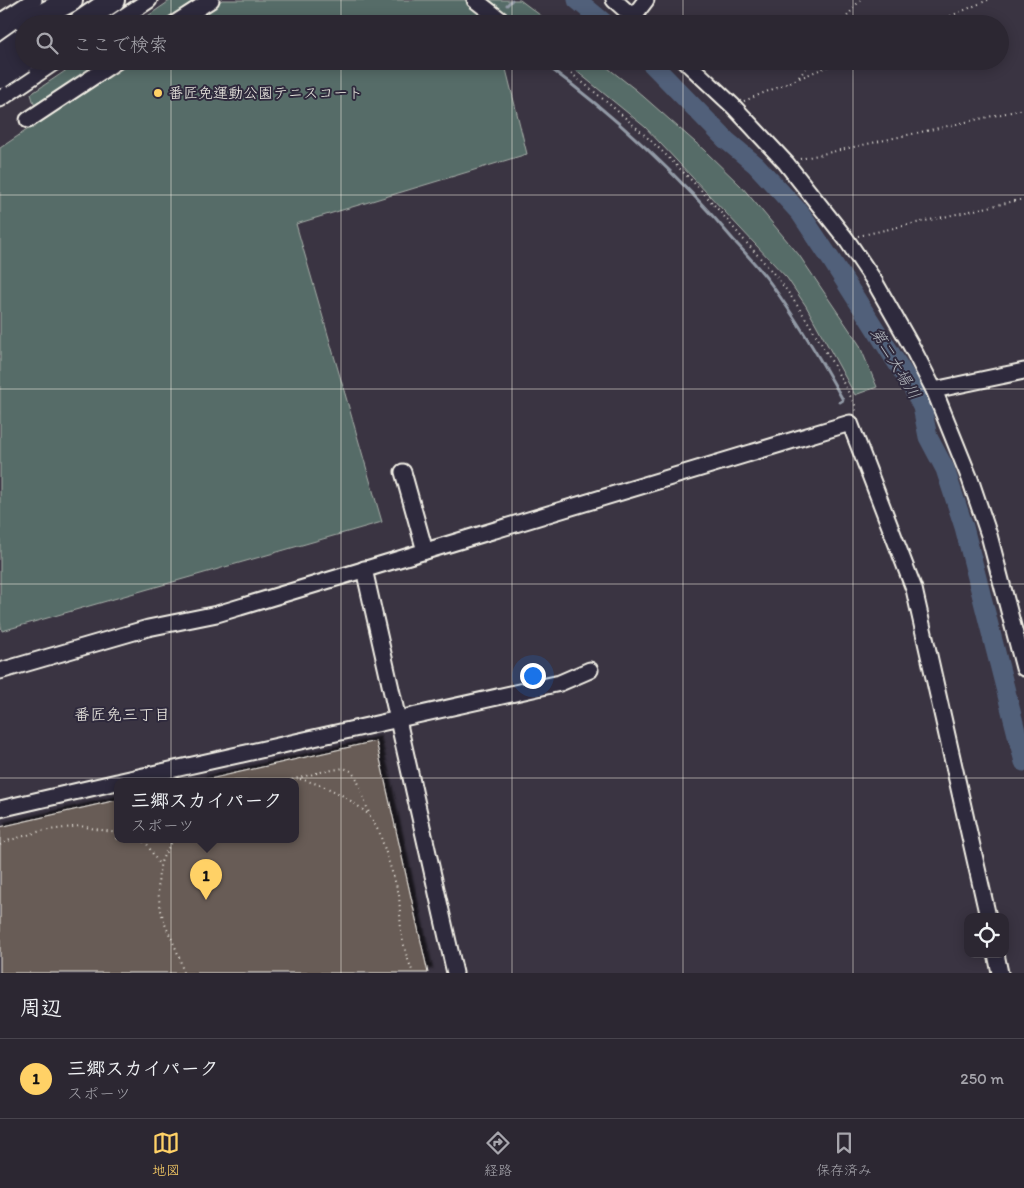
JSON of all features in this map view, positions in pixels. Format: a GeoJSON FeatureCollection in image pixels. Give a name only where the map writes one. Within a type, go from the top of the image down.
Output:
{"type":"FeatureCollection","features":[{"type":"Feature","properties":{"kind":"highway"},"geometry":{"type":"LineString","coordinates":[[42,15],[71,0]]}},
{"type":"Feature","properties":{"kind":"highway"},"geometry":{"type":"LineString","coordinates":[[56,15],[77,0]]}},
{"type":"Feature","properties":{"kind":"highway"},"geometry":{"type":"LineString","coordinates":[[91,15],[113,0]]}},
{"type":"Feature","properties":{"kind":"highway"},"geometry":{"type":"LineString","coordinates":[[0,39],[15,30]]}},
{"type":"Feature","properties":{"kind":"highway"},"geometry":{"type":"LineString","coordinates":[[0,56],[15,45]]}},
{"type":"Feature","properties":{"kind":"highway"},"geometry":{"type":"LineString","coordinates":[[9,82],[18,70]]}},
{"type":"Feature","properties":{"kind":"street"},"geometry":{"type":"LineString","coordinates":[[0,22],[34,0]]}},
{"type":"Feature","properties":{"kind":"street"},"geometry":{"type":"LineString","coordinates":[[126,15],[149,0]]}},
{"type":"Feature","properties":{"kind":"street"},"geometry":{"type":"LineString","coordinates":[[188,15],[211,0]]}},
{"type":"Feature","properties":{"kind":"street"},"geometry":{"type":"LineString","coordinates":[[475,0],[494,15]]}},
{"type":"Feature","properties":{"kind":"street"},"geometry":{"type":"LineString","coordinates":[[614,0],[631,15]]}},
{"type":"Feature","properties":{"kind":"street"},"geometry":{"type":"LineString","coordinates":[[639,15],[646,0]]}},
{"type":"Feature","properties":{"kind":"street"},"geometry":{"type":"LineString","coordinates":[[0,49],[9,82]]}},
{"type":"Feature","properties":{"kind":"street"},"geometry":{"type":"LineString","coordinates":[[0,99],[9,82],[36,70]]}},
{"type":"Feature","properties":{"kind":"street"},"geometry":{"type":"LineString","coordinates":[[28,120],[103,70]]}},
{"type":"Feature","properties":{"kind":"street"},"geometry":{"type":"LineString","coordinates":[[695,70],[733,106],[786,163],[846,239],[887,303],[934,390],[970,479],[986,526],[1024,668]]}},
{"type":"Feature","properties":{"kind":"street"},"geometry":{"type":"LineString","coordinates":[[934,390],[1024,371]]}},
{"type":"Feature","properties":{"kind":"street"},"geometry":{"type":"LineString","coordinates":[[0,671],[148,628],[218,614],[850,423],[914,589],[987,913]]}},
{"type":"Feature","properties":{"kind":"street"},"geometry":{"type":"LineString","coordinates":[[403,472],[425,551]]}},
{"type":"Feature","properties":{"kind":"street"},"geometry":{"type":"LineString","coordinates":[[364,569],[455,973]]}},
{"type":"Feature","properties":{"kind":"street"},"geometry":{"type":"LineString","coordinates":[[134,778],[560,683],[590,670]]}},
{"type":"Feature","properties":{"kind":"street"},"geometry":{"type":"LineString","coordinates":[[0,809],[114,783]]}},
{"type":"Feature","properties":{"kind":"street"},"geometry":{"type":"LineString","coordinates":[[997,958],[1000,973]]}},
{"type":"Feature","properties":{"kind":"path"},"geometry":{"type":"LineString","coordinates":[[848,15],[860,0]]}},
{"type":"Feature","properties":{"kind":"path"},"geometry":{"type":"LineString","coordinates":[[953,15],[988,0]]}},
{"type":"Feature","properties":{"kind":"path"},"geometry":{"type":"LineString","coordinates":[[566,70],[638,129],[687,175],[776,276],[793,298],[830,359],[856,406],[856,414]]}},
{"type":"Feature","properties":{"kind":"path"},"geometry":{"type":"LineString","coordinates":[[798,79],[805,70]]}},
{"type":"Feature","properties":{"kind":"path"},"geometry":{"type":"LineString","coordinates":[[733,106],[820,70]]}},
{"type":"Feature","properties":{"kind":"path"},"geometry":{"type":"LineString","coordinates":[[786,163],[1024,109]]}},
{"type":"Feature","properties":{"kind":"path"},"geometry":{"type":"LineString","coordinates":[[846,239],[1024,199]]}},
{"type":"Feature","properties":{"kind":"path"},"geometry":{"type":"LineString","coordinates":[[299,778],[344,768],[351,771],[357,779],[370,816],[380,834],[399,894],[401,932],[413,973]]}},
{"type":"Feature","properties":{"kind":"path"},"geometry":{"type":"LineString","coordinates":[[299,778],[345,796],[370,816]]}},
{"type":"Feature","properties":{"kind":"path"},"geometry":{"type":"LineString","coordinates":[[0,845],[4,842],[41,831],[80,826],[114,832]]}},
{"type":"Feature","properties":{"kind":"path"},"geometry":{"type":"LineString","coordinates":[[145,843],[160,866]]}},
{"type":"Feature","properties":{"kind":"path"},"geometry":{"type":"LineString","coordinates":[[172,843],[160,866],[158,893],[160,910],[166,928],[172,938],[183,973]]}},
{"type":"Feature","properties":{"kind":"green space"},"geometry":{"type":"Polygon","coordinates":[[[171,0],[200,0],[177,15],[149,15],[171,0]]]}},
{"type":"Feature","properties":{"kind":"green space"},"geometry":{"type":"Polygon","coordinates":[[[222,0],[467,0],[484,15],[200,15],[222,0]]]}},
{"type":"Feature","properties":{"kind":"green space"},"geometry":{"type":"Polygon","coordinates":[[[486,0],[520,0],[540,15],[505,15],[486,0]]]}},
{"type":"Feature","properties":{"kind":"green space"},"geometry":{"type":"Polygon","coordinates":[[[67,70],[92,70],[35,107],[31,94],[67,70]]]}},
{"type":"Feature","properties":{"kind":"green space"},"geometry":{"type":"Polygon","coordinates":[[[117,70],[506,70],[527,154],[296,224],[382,522],[2,631],[0,621],[0,148],[117,70]]]}},
{"type":"Feature","properties":{"kind":"green space"},"geometry":{"type":"Polygon","coordinates":[[[575,70],[610,70],[704,150],[742,187],[799,255],[859,344],[877,387],[855,395],[806,306],[787,278],[645,127],[575,70]]]}},
{"type":"Feature","properties":{"kind":"building"},"geometry":{"type":"Polygon","coordinates":[[[376,741],[428,973],[0,973],[0,827],[114,801],[114,843],[299,843],[299,778],[214,778],[376,741]]]}},
{"type":"Feature","properties":{"kind":"waterway"},"geometry":{"type":"LineString","coordinates":[[507,5],[512,0]]}},
{"type":"Feature","properties":{"kind":"waterway","name":"第二大場川"},"geometry":{"type":"LineString","coordinates":[[577,0],[595,15]]}},
{"type":"Feature","properties":{"kind":"waterway"},"geometry":{"type":"LineString","coordinates":[[553,70],[620,124],[669,170],[755,264],[781,298],[809,341],[843,400],[840,402]]}},
{"type":"Feature","properties":{"kind":"waterway","name":"第二大場川"},"geometry":{"type":"LineString","coordinates":[[658,70],[726,140],[756,165],[800,213],[911,385],[922,407],[928,437],[945,469],[964,527],[1024,762]]}},
{"type":"Feature","properties":{"kind":"place","name":"番匠免運動公園テニスコート"},"geometry":{"type":"Point","coordinates":[158,93]}},
{"type":"Feature","properties":{"kind":"place","name":"三郷スカイパーク"},"geometry":{"type":"Point","coordinates":[206,900]}},
{"type":"Feature","properties":{"kind":"district","name":"番匠免三丁目"},"geometry":{"type":"Point","coordinates":[122,714]}}]}
